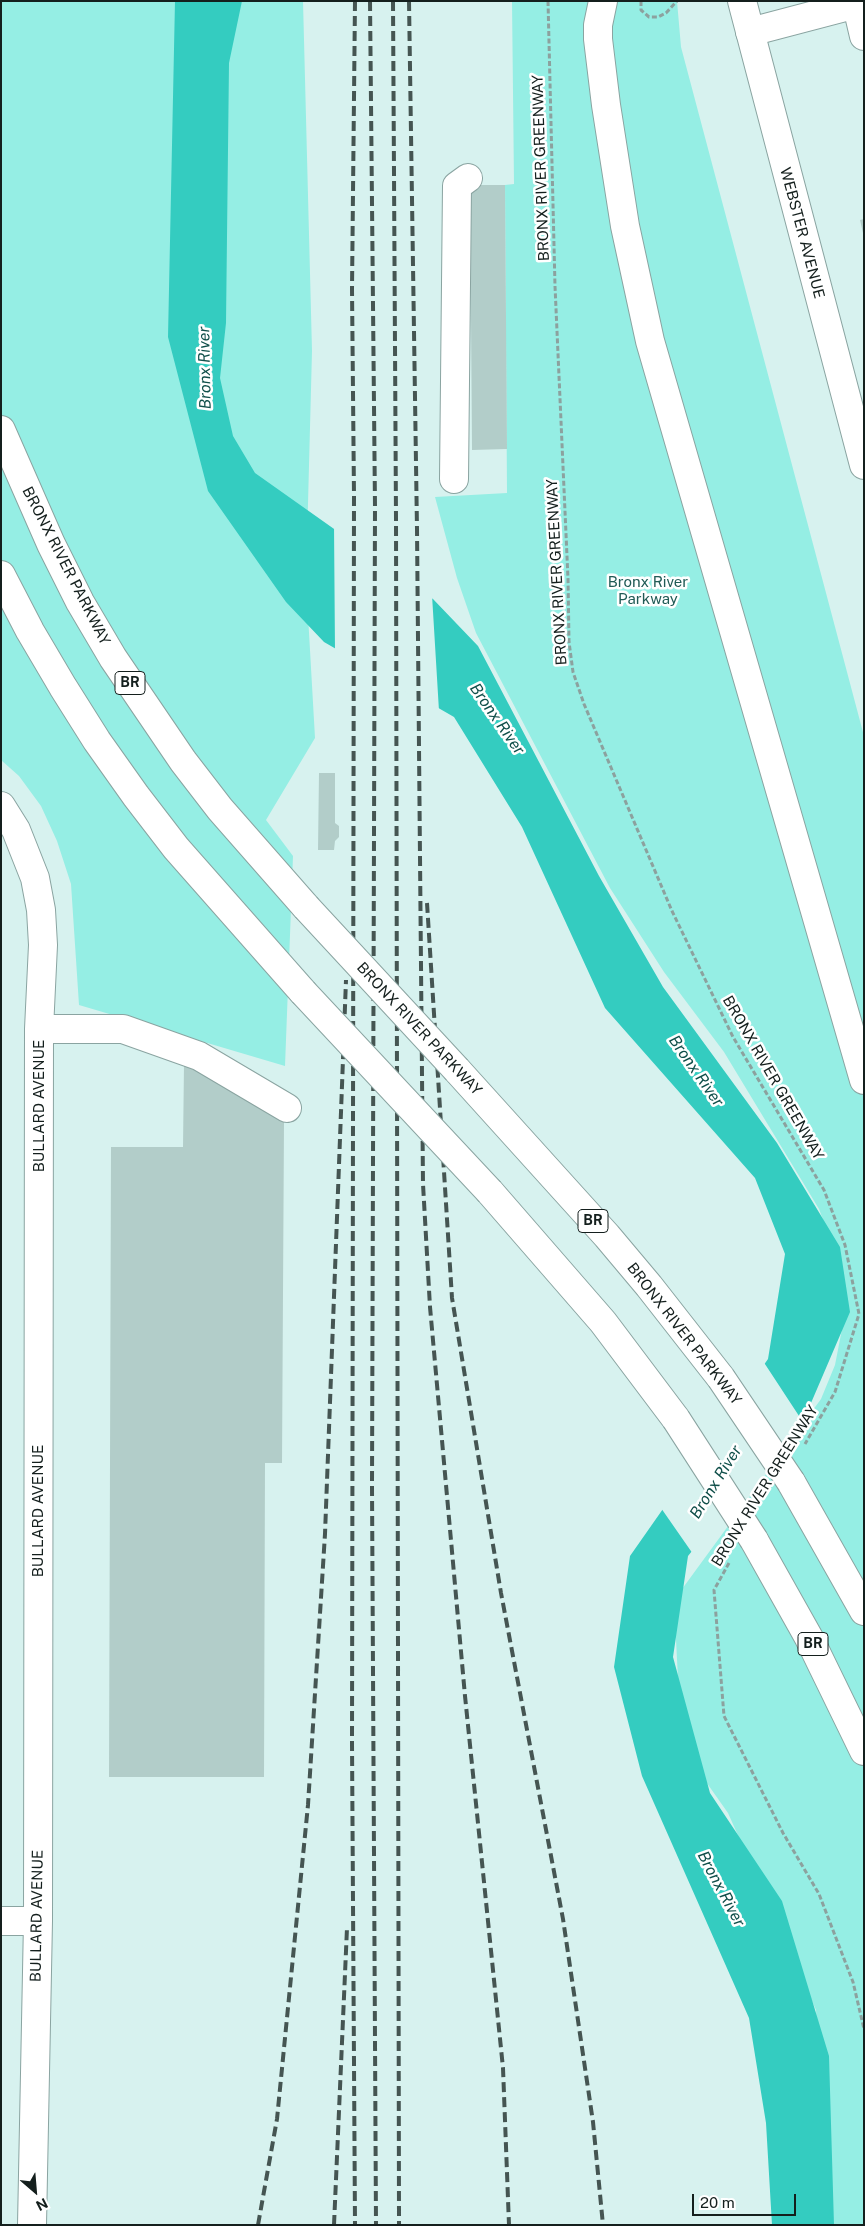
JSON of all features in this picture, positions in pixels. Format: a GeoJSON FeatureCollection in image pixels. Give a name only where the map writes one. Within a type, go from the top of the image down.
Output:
{"type":"FeatureCollection","features":[{"type":"Feature","properties":{"kind":"main road"},"geometry":{"type":"LineString","coordinates":[[603,1],[598,25],[598,39],[606,105],[625,226],[650,341],[864,1080]]}},
{"type":"Feature","properties":{"kind":"main road","name":"WEBSTER AVENUE"},"geometry":{"type":"LineString","coordinates":[[742,1],[864,465]]}},
{"type":"Feature","properties":{"kind":"main road"},"geometry":{"type":"LineString","coordinates":[[750,32],[861,4],[864,36]]}},
{"type":"Feature","properties":{"kind":"main road"},"geometry":{"type":"LineString","coordinates":[[454,479],[457,186],[468,178]]}},
{"type":"Feature","properties":{"kind":"main road","name":"BRONX RIVER PARKWAY"},"geometry":{"type":"LineString","coordinates":[[1,430],[51,544],[80,602],[113,658],[183,761],[220,809],[306,907],[457,1070],[650,1286],[721,1378],[791,1482],[864,1611]]}},
{"type":"Feature","properties":{"kind":"main road","name":"BR"},"geometry":{"type":"LineString","coordinates":[[1,575],[30,631],[97,741],[136,796],[182,855],[303,992],[490,1192],[603,1322],[676,1419],[744,1548],[810,1638],[864,1751]]}},
{"type":"Feature","properties":{"kind":"main road","name":"BULLARD AVENUE"},"geometry":{"type":"LineString","coordinates":[[1,806],[26,850],[35,878],[41,910],[43,945],[39,1030],[38,1921],[32,2225]]}},
{"type":"Feature","properties":{"kind":"main road"},"geometry":{"type":"LineString","coordinates":[[39,1030],[123,1029],[199,1056],[287,1108]]}},
{"type":"Feature","properties":{"kind":"main road"},"geometry":{"type":"LineString","coordinates":[[1,1921],[38,1921]]}},
{"type":"Feature","properties":{"kind":"path","name":"BRONX RIVER GREENWAY"},"geometry":{"type":"LineString","coordinates":[[548,1],[555,286],[569,642],[573,672],[584,704],[672,911],[733,1037],[824,1190],[845,1245],[859,1314],[835,1392],[804,1444]]}},
{"type":"Feature","properties":{"kind":"path"},"geometry":{"type":"LineString","coordinates":[[641,1],[644,15],[658,17],[666,13],[677,1]]}},
{"type":"Feature","properties":{"kind":"path","name":"BRONX RIVER GREENWAY"},"geometry":{"type":"LineString","coordinates":[[744,1548],[714,1590],[724,1716],[783,1833],[818,1894],[853,1982],[864,2029]]}},
{"type":"Feature","properties":{"kind":"green space"},"geometry":{"type":"Polygon","coordinates":[[[1,1],[303,1],[312,351],[306,580],[315,738],[266,820],[293,856],[285,1066],[79,1005],[71,884],[57,841],[41,806],[19,776],[1,760],[1,1]]]}},
{"type":"Feature","properties":{"kind":"green space","name":"Bronx River Parkway"},"geometry":{"type":"Polygon","coordinates":[[[512,1],[677,1],[681,47],[864,736],[864,2225],[826,2225],[816,2010],[728,1813],[704,1779],[678,1679],[674,1600],[821,1399],[835,1365],[842,1329],[845,1294],[836,1254],[819,1209],[724,1052],[664,972],[610,888],[476,633],[457,578],[435,497],[507,493],[505,185],[514,184],[512,1]]]}},
{"type":"Feature","properties":{"kind":"water","name":"Bronx River"},"geometry":{"type":"Polygon","coordinates":[[[175,1],[242,1],[229,63],[226,323],[220,378],[233,436],[255,473],[433,599],[478,646],[599,876],[663,987],[777,1143],[840,1247],[850,1312],[811,1403],[688,1556],[673,1657],[710,1793],[782,1901],[829,2056],[834,2225],[772,2225],[766,2123],[749,2018],[642,1776],[614,1667],[630,1556],[768,1359],[785,1254],[755,1178],[605,1008],[522,827],[454,717],[324,642],[286,602],[208,491],[168,337],[175,1]]]}},
{"type":"Feature","properties":{"kind":"pier"},"geometry":{"type":"Polygon","coordinates":[[[334,524],[432,595],[439,711],[335,652],[334,524]]]}},
{"type":"Feature","properties":{"kind":"pier"},"geometry":{"type":"Polygon","coordinates":[[[763,1361],[801,1419],[693,1554],[661,1508],[763,1361]]]}},
{"type":"Feature","properties":{"kind":"building"},"geometry":{"type":"Polygon","coordinates":[[[470,185],[505,185],[507,449],[472,450],[470,185]]]}},
{"type":"Feature","properties":{"kind":"building"},"geometry":{"type":"Polygon","coordinates":[[[864,219],[864,233],[863,233],[860,220],[864,219]]]}},
{"type":"Feature","properties":{"kind":"building"},"geometry":{"type":"Polygon","coordinates":[[[319,773],[335,773],[335,823],[339,826],[339,837],[335,841],[334,850],[318,850],[319,773]]]}},
{"type":"Feature","properties":{"kind":"building"},"geometry":{"type":"Polygon","coordinates":[[[184,1064],[284,1122],[282,1463],[265,1463],[264,1777],[109,1777],[111,1147],[183,1147],[184,1064]]]}},
{"type":"Feature","properties":{"kind":"railway"},"geometry":{"type":"LineString","coordinates":[[355,1],[352,289],[354,496],[352,1742],[355,2225]]}},
{"type":"Feature","properties":{"kind":"railway"},"geometry":{"type":"LineString","coordinates":[[370,1],[375,507],[372,1486],[376,2225]]}},
{"type":"Feature","properties":{"kind":"railway"},"geometry":{"type":"LineString","coordinates":[[393,1],[396,518],[399,2225]]}},
{"type":"Feature","properties":{"kind":"railway"},"geometry":{"type":"LineString","coordinates":[[409,1],[417,529],[423,1184],[430,1307],[465,1696],[503,2068],[509,2225]]}},
{"type":"Feature","properties":{"kind":"railway"},"geometry":{"type":"LineString","coordinates":[[427,903],[452,1298],[501,1593],[563,1919],[593,2122],[603,2225]]}},
{"type":"Feature","properties":{"kind":"railway"},"geometry":{"type":"LineString","coordinates":[[258,2225],[277,2119],[308,1805],[325,1534],[346,980]]}},
{"type":"Feature","properties":{"kind":"railway"},"geometry":{"type":"LineString","coordinates":[[334,2225],[347,1928]]}}]}
